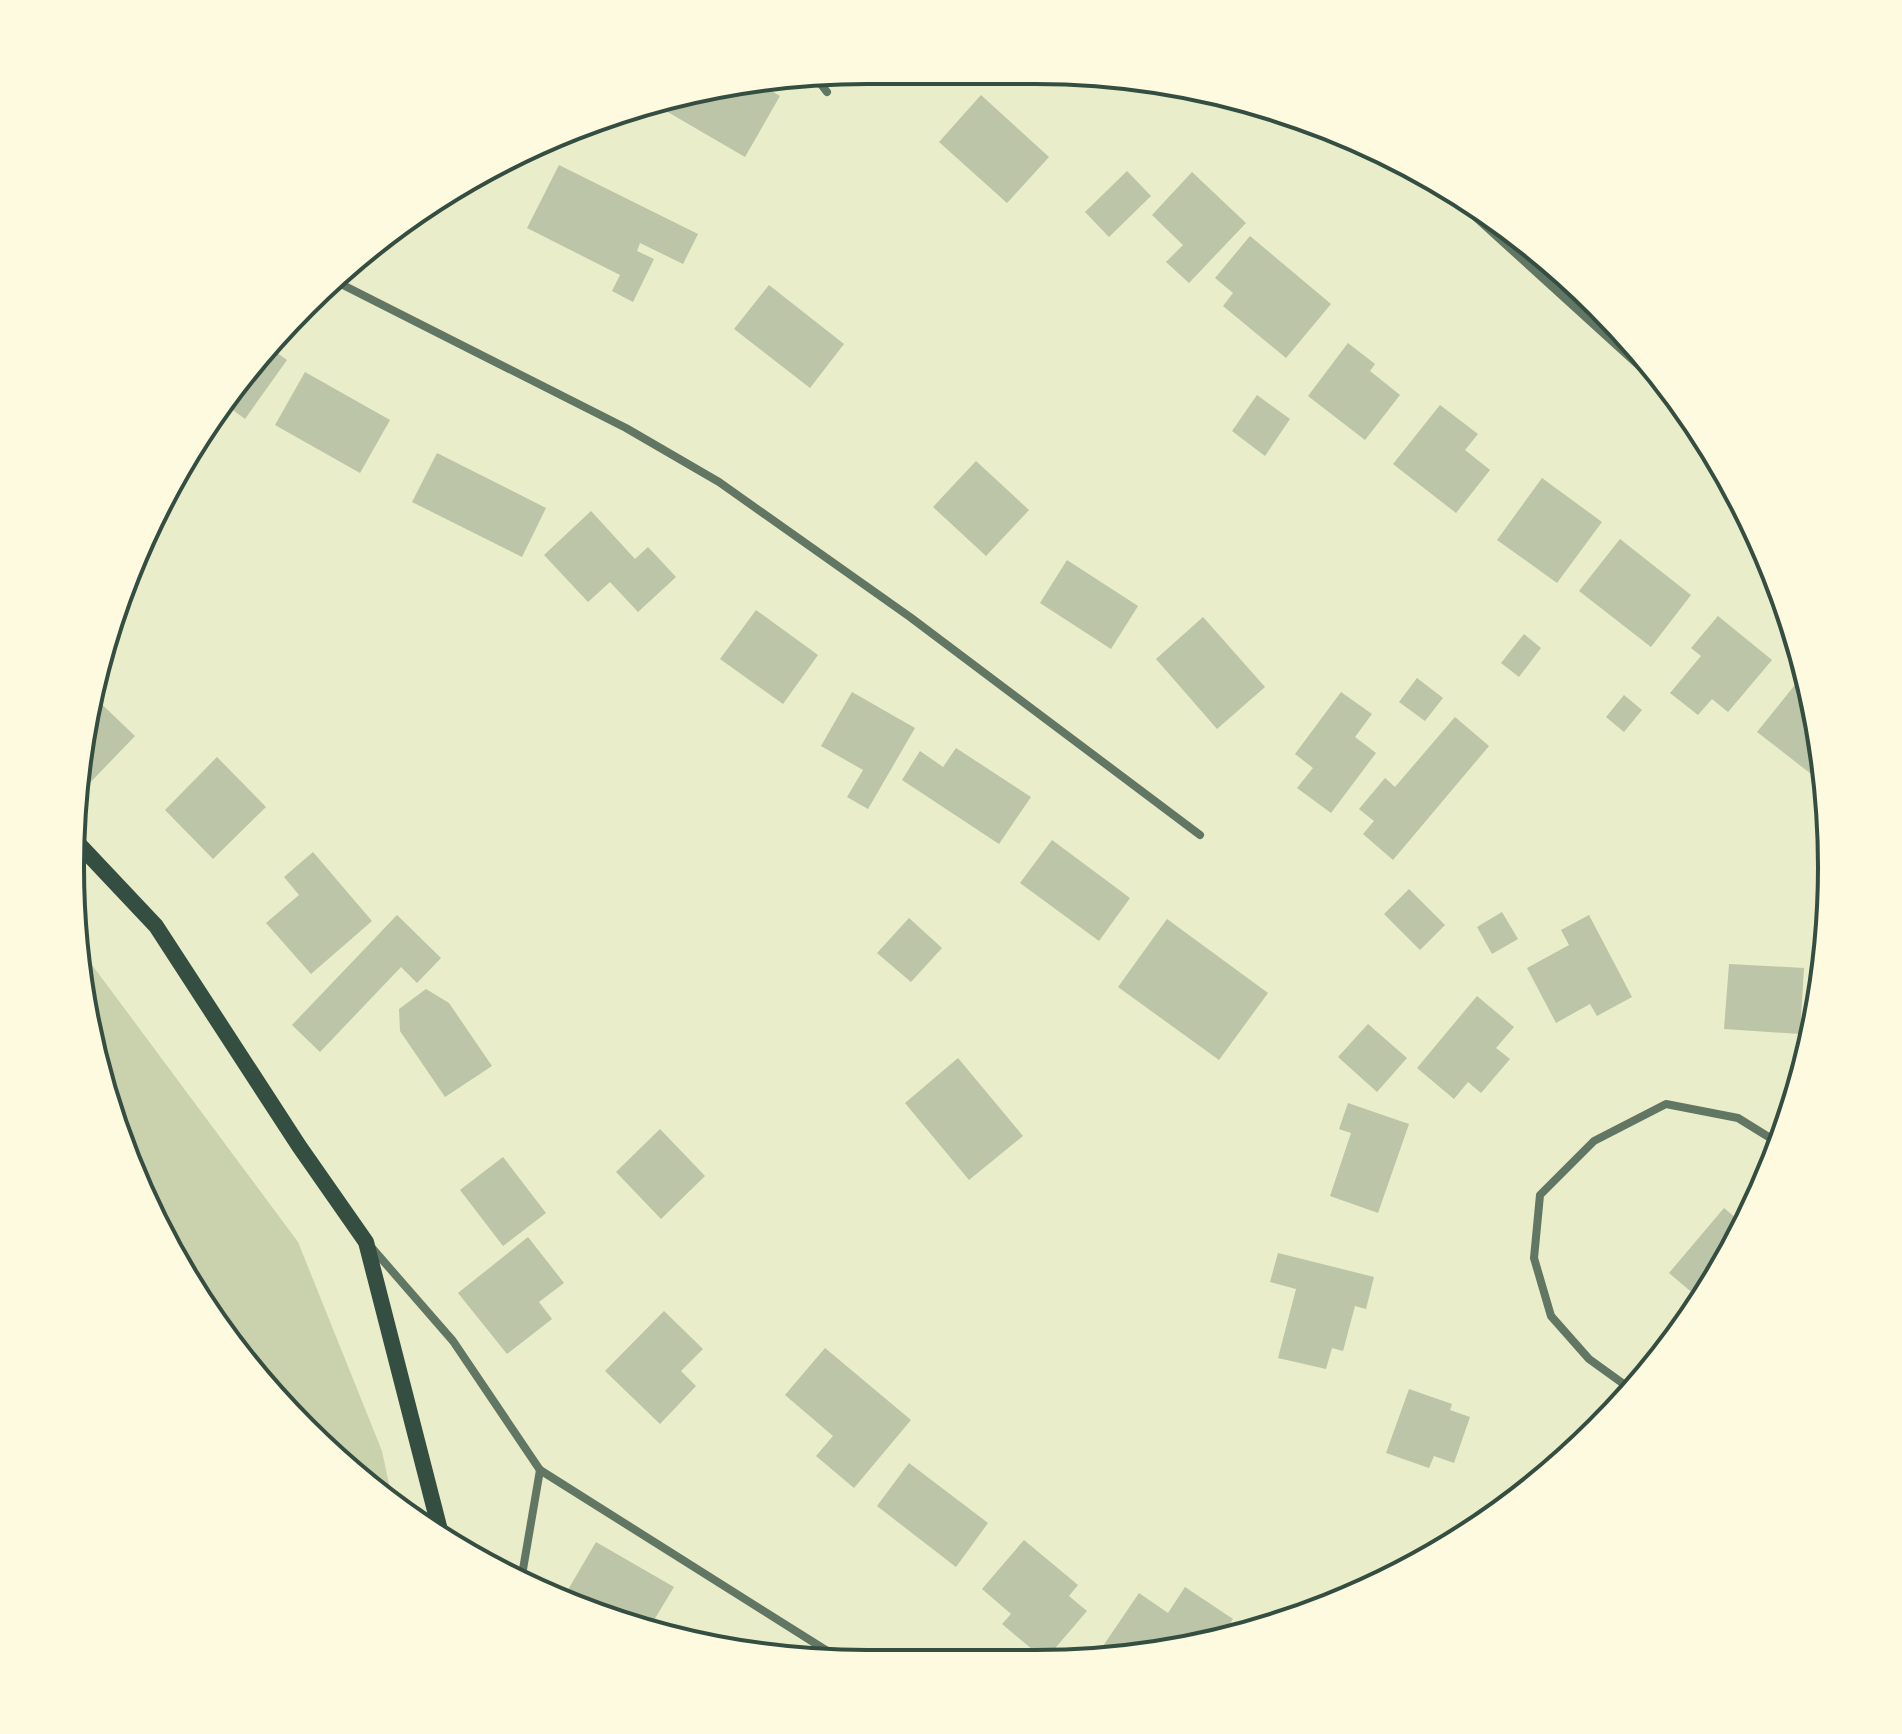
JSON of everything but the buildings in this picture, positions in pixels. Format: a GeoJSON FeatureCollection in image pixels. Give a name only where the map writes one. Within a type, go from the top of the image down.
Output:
{"type":"FeatureCollection","features":[{"type":"Feature","properties":{"kind":"main road"},"geometry":{"type":"LineString","coordinates":[[85,850],[156,926],[299,1146],[366,1242],[439,1522]]}},
{"type":"Feature","properties":{"kind":"street"},"geometry":{"type":"LineString","coordinates":[[822,86],[827,92]]}},
{"type":"Feature","properties":{"kind":"street"},"geometry":{"type":"LineString","coordinates":[[1491,231],[1627,355]]}},
{"type":"Feature","properties":{"kind":"street"},"geometry":{"type":"LineString","coordinates":[[343,285],[626,428],[719,482],[910,617],[1200,835]]}},
{"type":"Feature","properties":{"kind":"street"},"geometry":{"type":"LineString","coordinates":[[1623,1384],[1589,1359],[1551,1316],[1534,1258],[1540,1195],[1594,1141],[1666,1104],[1738,1118],[1769,1137]]}},
{"type":"Feature","properties":{"kind":"street"},"geometry":{"type":"LineString","coordinates":[[366,1242],[453,1341],[540,1470],[823,1648]]}},
{"type":"Feature","properties":{"kind":"street"},"geometry":{"type":"LineString","coordinates":[[523,1570],[540,1470]]}},
{"type":"Feature","properties":{"kind":"green space"},"geometry":{"type":"Polygon","coordinates":[[[90,963],[298,1242],[382,1451],[390,1488],[313,1421],[278,1383],[216,1302],[189,1258],[144,1167],[126,1119],[99,1020],[90,963]]]}}]}
